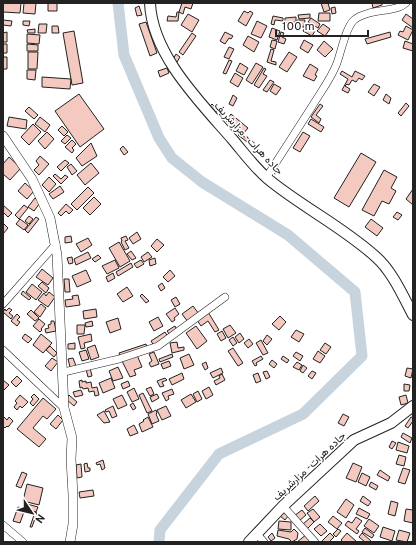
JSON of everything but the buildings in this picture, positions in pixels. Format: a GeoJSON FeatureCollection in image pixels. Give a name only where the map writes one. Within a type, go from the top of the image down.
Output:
{"type":"FeatureCollection","features":[{"type":"Feature","properties":{"kind":"highway","name":"جاده هرات- مزارشریف"},"geometry":{"type":"LineString","coordinates":[[150,3],[158,38],[172,66],[199,101],[266,178],[296,201],[334,225],[377,257],[394,280],[413,315]]}},
{"type":"Feature","properties":{"kind":"highway","name":"جاده هرات- مزارشریف"},"geometry":{"type":"LineString","coordinates":[[249,542],[256,533],[354,440],[391,424],[413,406]]}},
{"type":"Feature","properties":{"kind":"main road"},"geometry":{"type":"LineString","coordinates":[[3,139],[17,156],[32,179],[50,218],[58,256],[60,327],[64,372],[64,408],[72,438],[71,459],[73,524],[70,542]]}},
{"type":"Feature","properties":{"kind":"street"},"geometry":{"type":"LineString","coordinates":[[266,178],[328,82],[354,21],[361,16],[403,6],[406,3]]}},
{"type":"Feature","properties":{"kind":"street"},"geometry":{"type":"LineString","coordinates":[[3,304],[56,244]]}},
{"type":"Feature","properties":{"kind":"street"},"geometry":{"type":"LineString","coordinates":[[64,372],[119,359],[158,346],[225,297]]}},
{"type":"Feature","properties":{"kind":"street"},"geometry":{"type":"LineString","coordinates":[[3,350],[64,408]]}},
{"type":"Feature","properties":{"kind":"street"},"geometry":{"type":"LineString","coordinates":[[284,506],[316,542]]}},
{"type":"Feature","properties":{"kind":"street"},"geometry":{"type":"LineString","coordinates":[[3,525],[23,542]]}},
{"type":"Feature","properties":{"kind":"street"},"geometry":{"type":"LineString","coordinates":[[256,533],[264,542]]}},
{"type":"Feature","properties":{"kind":"waterway"},"geometry":{"type":"LineString","coordinates":[[118,3],[124,55],[159,138],[172,158],[202,182],[288,235],[355,292],[362,356],[303,414],[219,454],[160,530],[159,542]]}}]}
